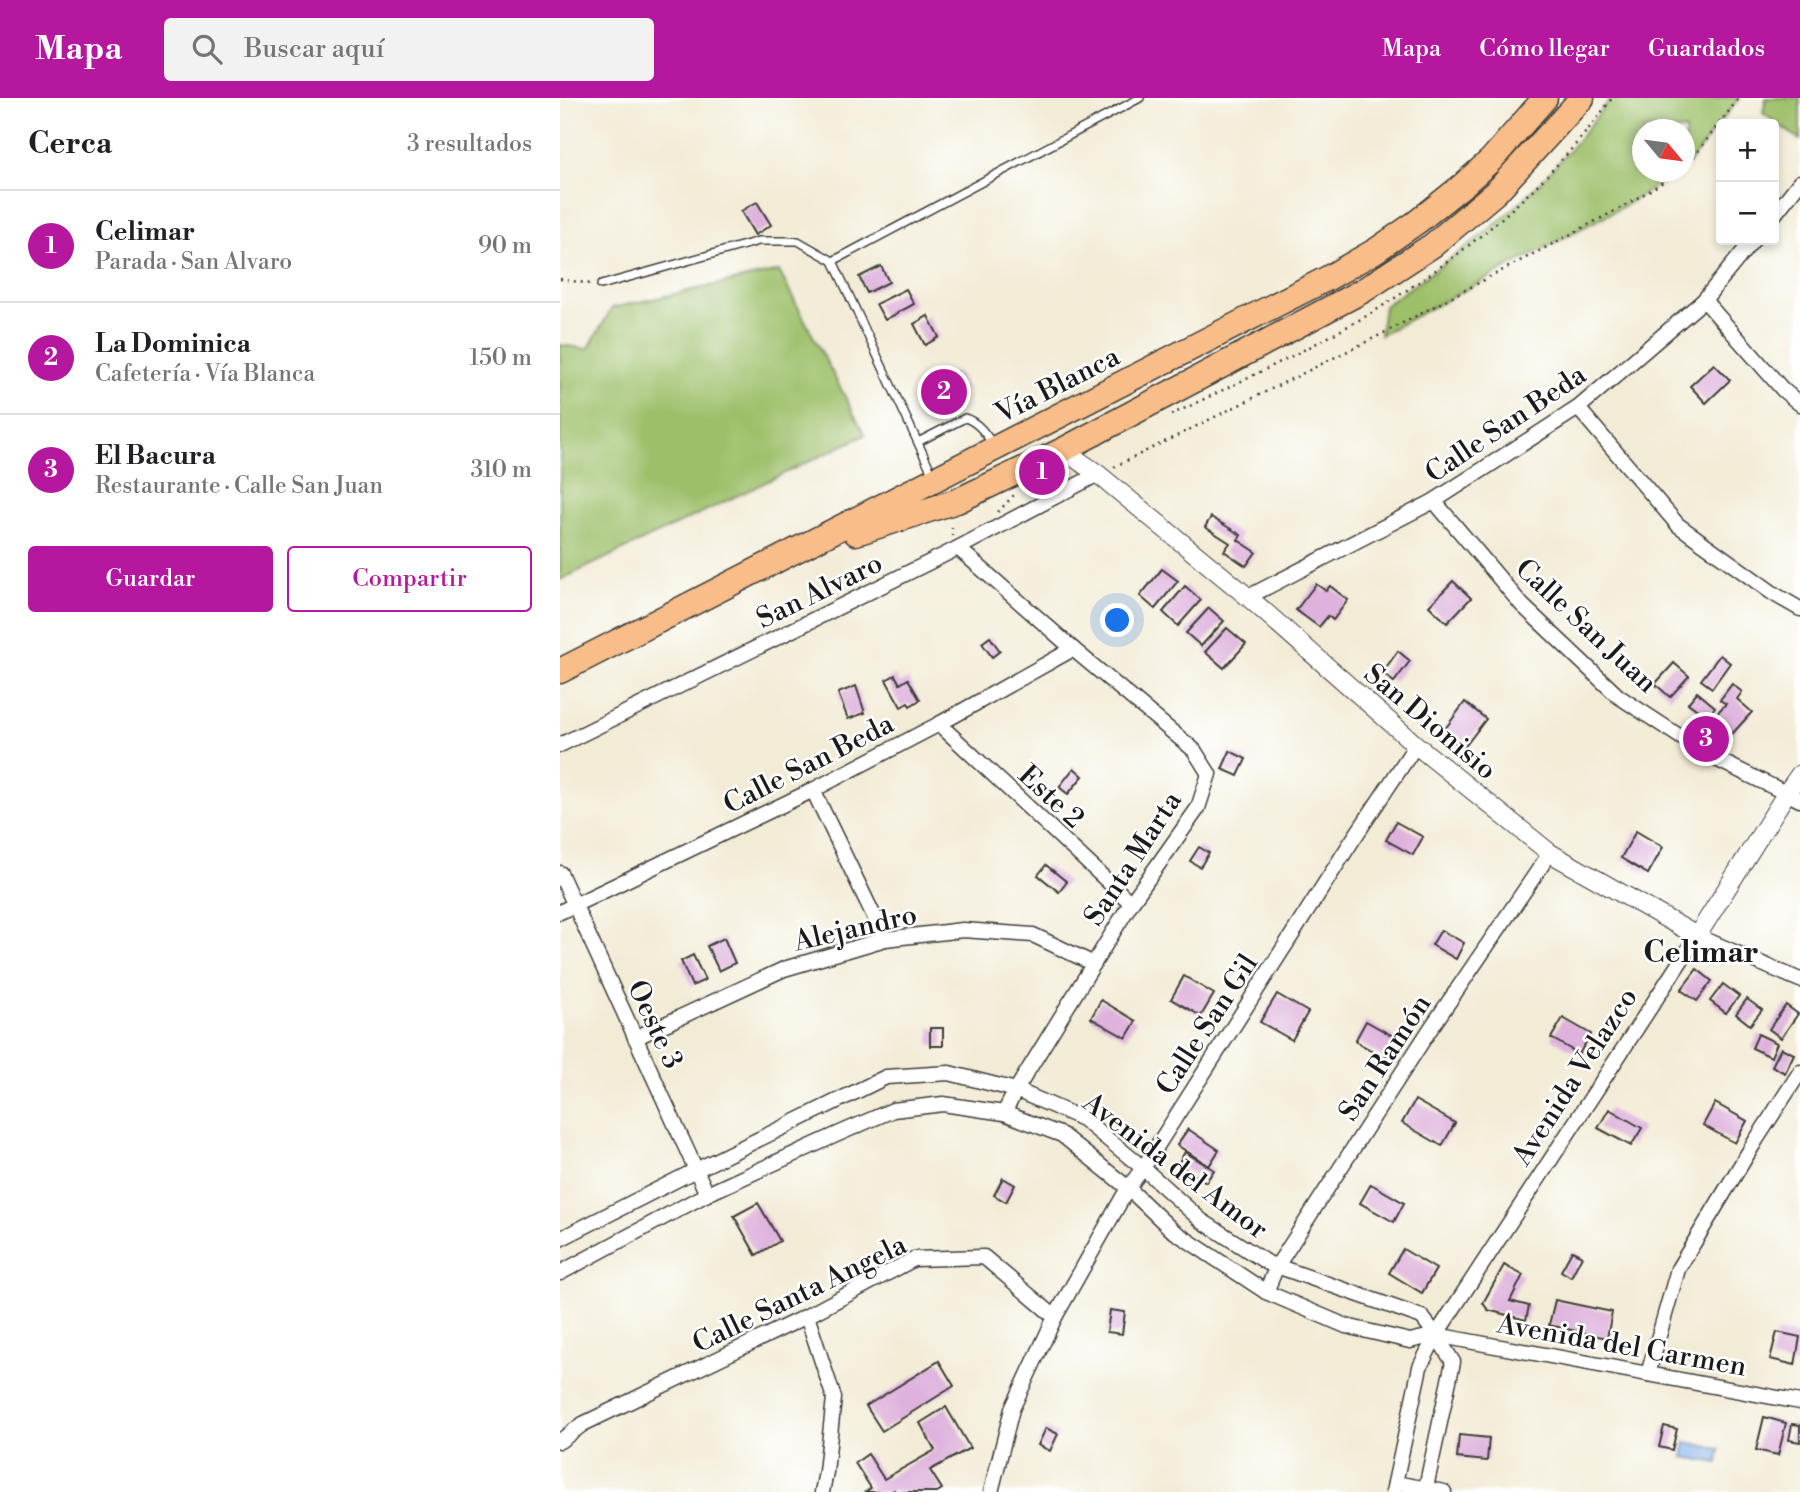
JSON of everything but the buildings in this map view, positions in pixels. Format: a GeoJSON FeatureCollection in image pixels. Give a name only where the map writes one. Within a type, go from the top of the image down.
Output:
{"type":"FeatureCollection","features":[{"type":"Feature","properties":{"kind":"highway","name":"Vía Blanca"},"geometry":{"type":"LineString","coordinates":[[560,671],[1316,284],[1375,251],[1417,222],[1491,160],[1545,98]]}},
{"type":"Feature","properties":{"kind":"highway"},"geometry":{"type":"LineString","coordinates":[[792,553],[957,501],[1063,450],[1364,290],[1433,245],[1497,191],[1582,98]]}},
{"type":"Feature","properties":{"kind":"street"},"geometry":{"type":"LineString","coordinates":[[1779,209],[1800,182]]}},
{"type":"Feature","properties":{"kind":"street","name":"Calle San Beda"},"geometry":{"type":"LineString","coordinates":[[1248,597],[1434,501],[1578,408],[1704,300],[1749,245]]}},
{"type":"Feature","properties":{"kind":"street"},"geometry":{"type":"LineString","coordinates":[[1704,300],[1783,390],[1800,404]]}},
{"type":"Feature","properties":{"kind":"street"},"geometry":{"type":"LineString","coordinates":[[1578,408],[1678,525],[1774,594],[1800,609]]}},
{"type":"Feature","properties":{"kind":"street","name":"San Dionisio"},"geometry":{"type":"LineString","coordinates":[[1063,450],[1098,474],[1248,597],[1416,745],[1549,853],[1697,936],[1800,980]]}},
{"type":"Feature","properties":{"kind":"street","name":"San Alvaro"},"geometry":{"type":"LineString","coordinates":[[560,745],[958,548],[1098,474]]}},
{"type":"Feature","properties":{"kind":"street","name":"Calle San Juan"},"geometry":{"type":"LineString","coordinates":[[1434,501],[1522,605],[1618,696],[1708,755],[1793,797]]}},
{"type":"Feature","properties":{"kind":"street","name":"Santa Marta"},"geometry":{"type":"LineString","coordinates":[[958,548],[1194,750],[1209,774],[1198,808],[1132,903],[1004,1113]]}},
{"type":"Feature","properties":{"kind":"street","name":"Calle San Beda"},"geometry":{"type":"LineString","coordinates":[[560,912],[813,790],[1073,649]]}},
{"type":"Feature","properties":{"kind":"street","name":"Este 2"},"geometry":{"type":"LineString","coordinates":[[939,724],[1132,903]]}},
{"type":"Feature","properties":{"kind":"street","name":"Calle San Gil"},"geometry":{"type":"LineString","coordinates":[[991,1492],[1012,1409],[1055,1317],[1128,1188],[1416,745]]}},
{"type":"Feature","properties":{"kind":"street","name":"Avenida Velazco"},"geometry":{"type":"LineString","coordinates":[[1394,1487],[1420,1367],[1436,1335],[1697,936],[1793,797],[1800,774]]}},
{"type":"Feature","properties":{"kind":"street"},"geometry":{"type":"LineString","coordinates":[[813,790],[885,939]]}},
{"type":"Feature","properties":{"kind":"street","name":"San Ramón"},"geometry":{"type":"LineString","coordinates":[[1266,1292],[1277,1266],[1429,1031],[1549,853]]}},
{"type":"Feature","properties":{"kind":"street","name":"Oeste 3"},"geometry":{"type":"LineString","coordinates":[[560,873],[707,1194]]}},
{"type":"Feature","properties":{"kind":"street","name":"Alejandro"},"geometry":{"type":"LineString","coordinates":[[635,1038],[784,969],[885,939],[963,930],[1033,935],[1094,964]]}},
{"type":"Feature","properties":{"kind":"street"},"geometry":{"type":"LineString","coordinates":[[1648,1374],[1678,1269],[1800,1072]]}},
{"type":"Feature","properties":{"kind":"street","name":"Avenida del Amor"},"geometry":{"type":"LineString","coordinates":[[560,1239],[886,1077],[949,1073],[1016,1090],[1083,1119],[1202,1221],[1268,1263],[1422,1317],[1436,1335],[1410,1341],[1346,1326],[1266,1292],[1172,1230],[1128,1188],[1062,1135],[1004,1113],[943,1104],[893,1110],[707,1194],[560,1273]]}},
{"type":"Feature","properties":{"kind":"street","name":"Calle Santa Angela"},"geometry":{"type":"LineString","coordinates":[[560,1441],[583,1424],[807,1316],[914,1259],[984,1257],[1055,1317]]}},
{"type":"Feature","properties":{"kind":"street"},"geometry":{"type":"LineString","coordinates":[[807,1316],[834,1398],[822,1492]]}},
{"type":"Feature","properties":{"kind":"street"},"geometry":{"type":"LineString","coordinates":[[1426,1490],[1454,1362],[1436,1335]]}},
{"type":"Feature","properties":{"kind":"street","name":"Avenida del Carmen"},"geometry":{"type":"LineString","coordinates":[[1436,1335],[1800,1402]]}},
{"type":"Feature","properties":{"kind":"street"},"geometry":{"type":"LineString","coordinates":[[1394,1487],[1444,1492]]}},
{"type":"Feature","properties":{"kind":"lane"},"geometry":{"type":"LineString","coordinates":[[833,261],[1140,98]]}},
{"type":"Feature","properties":{"kind":"lane"},"geometry":{"type":"LineString","coordinates":[[601,285],[759,241],[798,241],[833,261],[935,479]]}},
{"type":"Feature","properties":{"kind":"lane"},"geometry":{"type":"LineString","coordinates":[[918,442],[965,418],[977,425],[995,449]]}},
{"type":"Feature","properties":{"kind":"path"},"geometry":{"type":"LineString","coordinates":[[1695,155],[1738,98]]}},
{"type":"Feature","properties":{"kind":"path"},"geometry":{"type":"LineString","coordinates":[[1098,474],[1380,335],[1626,205],[1663,182]]}},
{"type":"Feature","properties":{"kind":"path"},"geometry":{"type":"LineString","coordinates":[[560,279],[601,285]]}},
{"type":"Feature","properties":{"kind":"path"},"geometry":{"type":"LineString","coordinates":[[957,501],[951,535],[958,548]]}},
{"type":"Feature","properties":{"kind":"green space"},"geometry":{"type":"Polygon","coordinates":[[[1611,98],[1739,98],[1723,119],[1716,119],[1716,128],[1695,155],[1695,119],[1632,119],[1632,182],[1663,182],[1626,205],[1380,335],[1384,306],[1496,224],[1528,195],[1611,98]]]}},
{"type":"Feature","properties":{"kind":"green space"},"geometry":{"type":"Polygon","coordinates":[[[1766,98],[1800,98],[1800,140],[1779,125],[1779,119],[1771,119],[1763,113],[1766,98]]]}},
{"type":"Feature","properties":{"kind":"green space"},"geometry":{"type":"Polygon","coordinates":[[[779,271],[865,435],[560,580],[560,345],[588,349],[612,308],[779,271]]]}},
{"type":"Feature","properties":{"kind":"water"},"geometry":{"type":"Polygon","coordinates":[[[1686,1442],[1720,1449],[1718,1463],[1683,1457],[1686,1442]]]}},
{"type":"Feature","properties":{"kind":"place","name":"La Dominica"},"geometry":{"type":"Point","coordinates":[944,392]}},
{"type":"Feature","properties":{"kind":"place","name":"Celimar"},"geometry":{"type":"Point","coordinates":[1042,472]}},
{"type":"Feature","properties":{"kind":"place","name":"El Bacura"},"geometry":{"type":"Point","coordinates":[1706,739]}},
{"type":"Feature","properties":{"kind":"district","name":"Celimar"},"geometry":{"type":"Point","coordinates":[1701,952]}}]}
